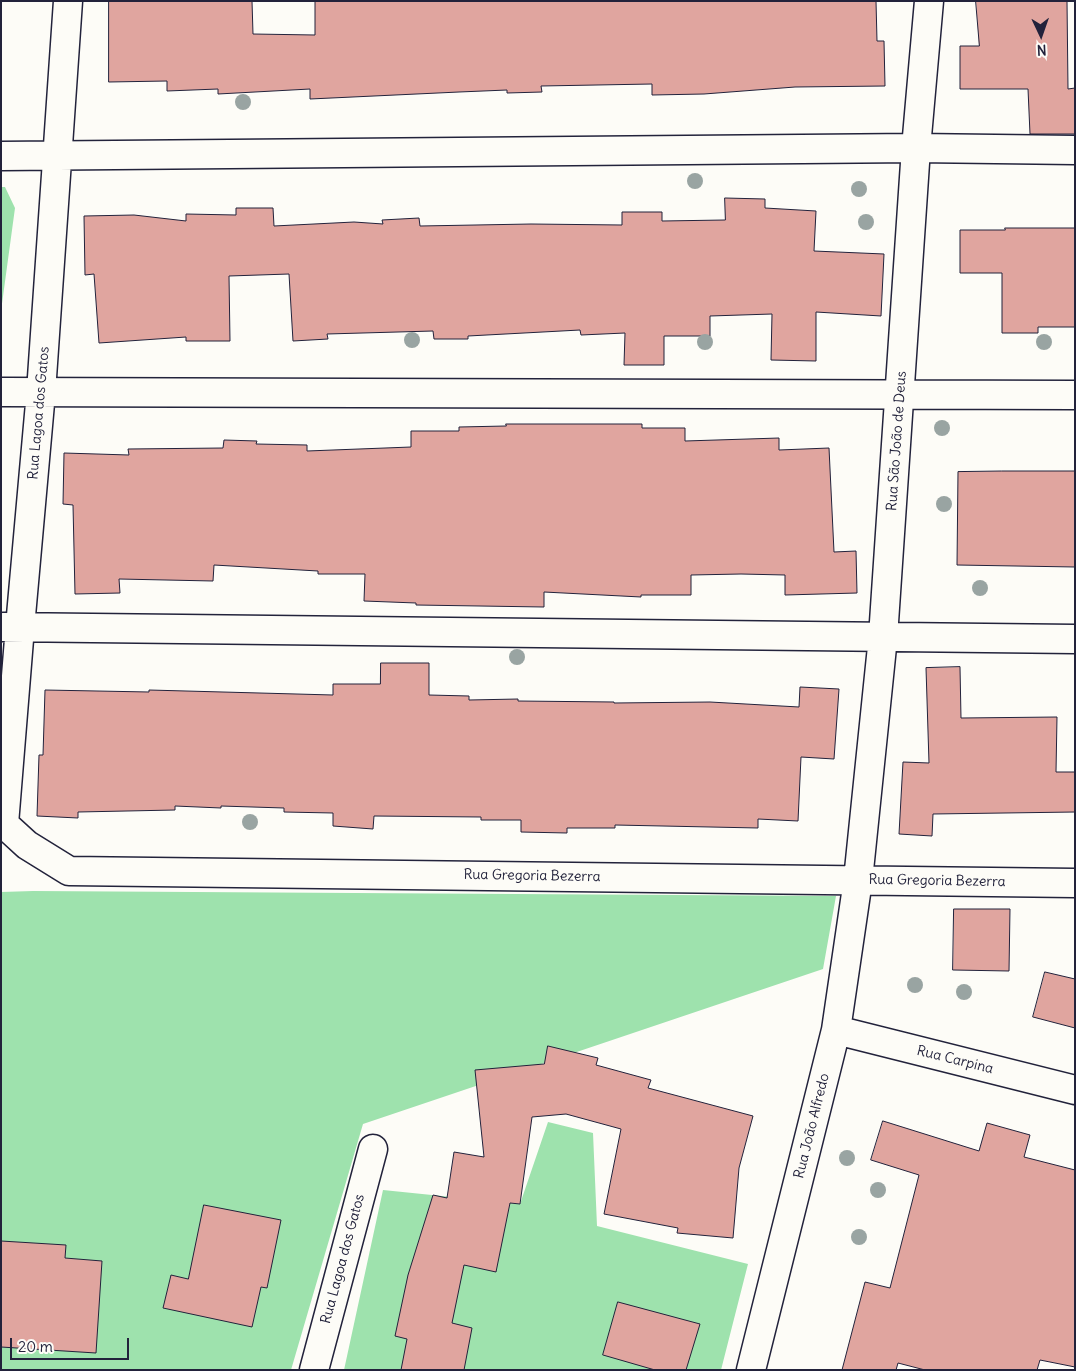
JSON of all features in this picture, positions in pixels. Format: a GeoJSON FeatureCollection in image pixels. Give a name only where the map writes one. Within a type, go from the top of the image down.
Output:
{"type":"FeatureCollection","features":[{"type":"Feature","properties":{"kind":"street","name":"Rua Lagoa dos Gatos"},"geometry":{"type":"LineString","coordinates":[[4,824],[10,627],[42,392],[68,1]]}},
{"type":"Feature","properties":{"kind":"street","name":"Rua São João de Deus"},"geometry":{"type":"LineString","coordinates":[[858,880],[883,637],[916,148],[930,1]]}},
{"type":"Feature","properties":{"kind":"street"},"geometry":{"type":"LineString","coordinates":[[1,156],[916,148],[1075,150]]}},
{"type":"Feature","properties":{"kind":"street"},"geometry":{"type":"LineString","coordinates":[[1,392],[1075,396]]}},
{"type":"Feature","properties":{"kind":"street"},"geometry":{"type":"LineString","coordinates":[[10,627],[1075,640]]}},
{"type":"Feature","properties":{"kind":"street","name":"Rua Gregoria Bezerra"},"geometry":{"type":"LineString","coordinates":[[4,824],[27,845],[68,871],[1075,883]]}},
{"type":"Feature","properties":{"kind":"street","name":"Rua João Alfredo"},"geometry":{"type":"LineString","coordinates":[[751,1370],[836,1030],[858,880]]}},
{"type":"Feature","properties":{"kind":"street","name":"Rua Carpina"},"geometry":{"type":"LineString","coordinates":[[836,1030],[1075,1090]]}},
{"type":"Feature","properties":{"kind":"street","name":"Rua Lagoa dos Gatos"},"geometry":{"type":"LineString","coordinates":[[314,1370],[373,1149]]}},
{"type":"Feature","properties":{"kind":"green space"},"geometry":{"type":"Polygon","coordinates":[[[1,187],[5,187],[15,208],[1,311],[1,187]]]}},
{"type":"Feature","properties":{"kind":"green space"},"geometry":{"type":"Polygon","coordinates":[[[1,892],[836,896],[823,969],[363,1124],[291,1370],[1,1370],[1,892]]]}},
{"type":"Feature","properties":{"kind":"green space"},"geometry":{"type":"Polygon","coordinates":[[[548,1122],[593,1133],[597,1226],[748,1264],[721,1370],[344,1370],[383,1190],[520,1204],[548,1122]]]}},
{"type":"Feature","properties":{"kind":"building"},"geometry":{"type":"Polygon","coordinates":[[[109,1],[252,1],[253,34],[315,35],[315,1],[876,1],[877,41],[884,41],[885,86],[795,87],[704,94],[652,95],[652,84],[541,86],[542,92],[507,93],[507,90],[310,99],[310,89],[218,94],[218,89],[167,91],[167,81],[109,82],[109,1]]]}},
{"type":"Feature","properties":{"kind":"building"},"geometry":{"type":"Polygon","coordinates":[[[976,1],[1067,1],[1068,89],[1075,88],[1075,134],[1030,134],[1028,89],[960,89],[960,46],[979,46],[976,1]]]}},
{"type":"Feature","properties":{"kind":"building"},"geometry":{"type":"Polygon","coordinates":[[[725,198],[765,199],[765,208],[816,211],[814,251],[884,254],[881,316],[816,312],[816,361],[771,360],[772,314],[710,316],[710,336],[664,336],[664,365],[624,365],[625,333],[581,335],[580,330],[468,336],[468,339],[434,339],[433,331],[327,334],[328,339],[293,341],[289,274],[229,276],[230,341],[186,341],[186,337],[99,343],[94,274],[85,275],[84,216],[134,215],[186,221],[186,214],[236,215],[236,208],[273,208],[274,226],[354,222],[383,224],[382,220],[419,218],[420,226],[622,225],[622,212],[662,212],[662,221],[725,220],[725,198]]]}},
{"type":"Feature","properties":{"kind":"building"},"geometry":{"type":"Polygon","coordinates":[[[1005,228],[1075,228],[1075,327],[1038,327],[1038,333],[1002,333],[1002,273],[960,273],[960,230],[1005,230],[1005,228]]]}},
{"type":"Feature","properties":{"kind":"building"},"geometry":{"type":"Polygon","coordinates":[[[506,424],[642,424],[642,428],[685,428],[685,441],[779,438],[779,450],[829,448],[834,552],[856,551],[857,593],[785,595],[785,575],[691,575],[691,595],[641,595],[641,597],[544,592],[544,607],[416,605],[416,603],[364,601],[365,574],[318,574],[318,571],[214,565],[213,581],[119,579],[120,593],[75,594],[73,505],[63,504],[64,453],[129,455],[128,449],[223,448],[224,440],[257,441],[256,444],[307,445],[307,451],[411,447],[411,431],[459,431],[459,427],[506,426],[506,424]]]}},
{"type":"Feature","properties":{"kind":"building"},"geometry":{"type":"Polygon","coordinates":[[[1075,471],[1075,567],[957,565],[958,472],[1075,471]]]}},
{"type":"Feature","properties":{"kind":"building"},"geometry":{"type":"Polygon","coordinates":[[[381,663],[429,663],[429,695],[469,696],[469,700],[518,699],[518,701],[614,703],[710,702],[799,707],[800,687],[839,689],[834,759],[801,757],[798,821],[758,819],[758,828],[615,825],[615,828],[567,828],[567,833],[521,832],[521,820],[481,820],[481,817],[374,816],[373,829],[333,826],[333,813],[284,812],[284,808],[221,806],[221,808],[175,806],[175,810],[78,812],[78,818],[37,816],[39,755],[43,755],[45,690],[149,692],[149,690],[333,695],[333,684],[380,684],[381,663]]]}},
{"type":"Feature","properties":{"kind":"building"},"geometry":{"type":"Polygon","coordinates":[[[960,667],[961,718],[1057,717],[1056,772],[1075,772],[1075,812],[933,814],[932,836],[899,834],[903,762],[929,763],[926,668],[960,667]]]}},
{"type":"Feature","properties":{"kind":"building"},"geometry":{"type":"Polygon","coordinates":[[[954,909],[1010,909],[1009,971],[953,970],[954,909]]]}},
{"type":"Feature","properties":{"kind":"building"},"geometry":{"type":"Polygon","coordinates":[[[1045,972],[1075,979],[1075,1028],[1033,1017],[1045,972]]]}},
{"type":"Feature","properties":{"kind":"building"},"geometry":{"type":"Polygon","coordinates":[[[548,1046],[598,1058],[596,1065],[651,1080],[648,1088],[753,1116],[739,1168],[733,1238],[677,1233],[678,1228],[604,1214],[621,1129],[566,1114],[532,1117],[520,1204],[510,1203],[496,1272],[464,1265],[452,1323],[472,1328],[464,1370],[401,1370],[407,1339],[395,1336],[408,1275],[433,1195],[447,1198],[454,1152],[484,1157],[475,1070],[544,1064],[548,1046]]]}},
{"type":"Feature","properties":{"kind":"building"},"geometry":{"type":"Polygon","coordinates":[[[883,1121],[979,1151],[987,1123],[1030,1135],[1024,1157],[1075,1170],[1075,1367],[1040,1360],[1037,1370],[925,1370],[898,1363],[896,1370],[842,1370],[865,1282],[890,1288],[919,1175],[871,1160],[883,1121]]]}},
{"type":"Feature","properties":{"kind":"building"},"geometry":{"type":"Polygon","coordinates":[[[204,1205],[281,1220],[267,1288],[261,1287],[252,1327],[163,1308],[171,1275],[188,1279],[204,1205]]]}},
{"type":"Feature","properties":{"kind":"building"},"geometry":{"type":"Polygon","coordinates":[[[1,1241],[66,1245],[65,1258],[102,1261],[96,1353],[1,1347],[1,1241]]]}},
{"type":"Feature","properties":{"kind":"building"},"geometry":{"type":"Polygon","coordinates":[[[618,1302],[700,1324],[686,1370],[655,1370],[603,1355],[618,1302]]]}}]}
